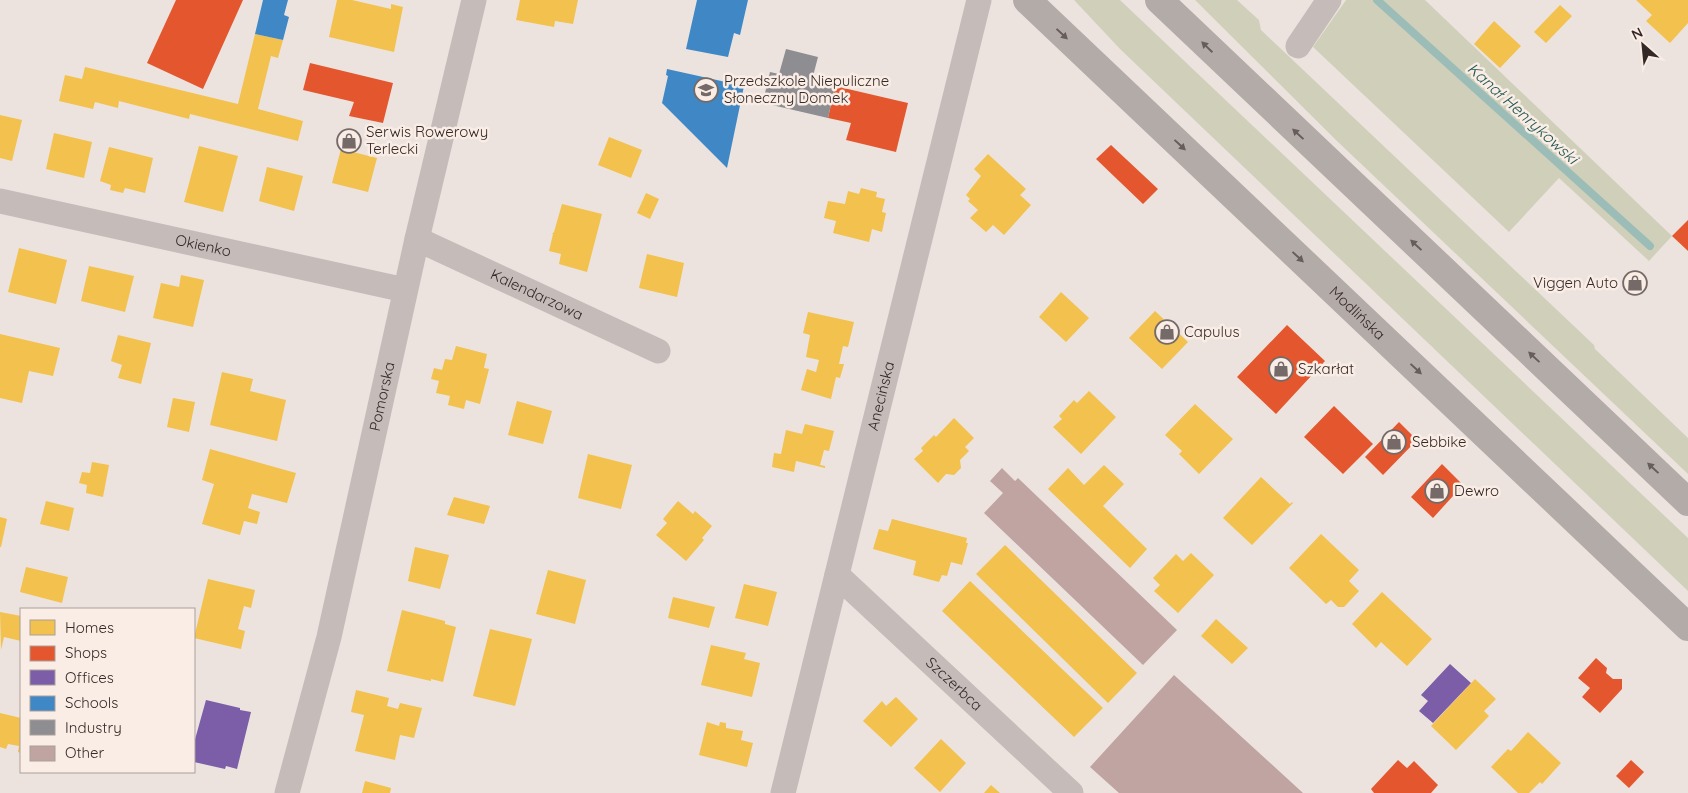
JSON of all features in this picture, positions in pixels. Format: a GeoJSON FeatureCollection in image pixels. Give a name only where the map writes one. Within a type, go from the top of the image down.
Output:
{"type":"FeatureCollection","features":[{"type":"Feature","properties":{"kind":"main road","name":"Modlińska"},"geometry":{"type":"LineString","coordinates":[[1027,0],[1688,627]]}},
{"type":"Feature","properties":{"kind":"main road"},"geometry":{"type":"LineString","coordinates":[[1158,0],[1688,502]]}},
{"type":"Feature","properties":{"kind":"street","name":"Pomorska"},"geometry":{"type":"LineString","coordinates":[[287,793],[329,637],[405,290],[474,0]]}},
{"type":"Feature","properties":{"kind":"street","name":"Anecińska"},"geometry":{"type":"LineString","coordinates":[[783,793],[979,0]]}},
{"type":"Feature","properties":{"kind":"street"},"geometry":{"type":"LineString","coordinates":[[1298,46],[1329,0]]}},
{"type":"Feature","properties":{"kind":"street","name":"Okienko"},"geometry":{"type":"LineString","coordinates":[[0,200],[405,290]]}},
{"type":"Feature","properties":{"kind":"street","name":"Kalendarzowa"},"geometry":{"type":"LineString","coordinates":[[417,239],[658,351]]}},
{"type":"Feature","properties":{"kind":"street","name":"Szczerbca"},"geometry":{"type":"LineString","coordinates":[[837,575],[1071,793]]}},
{"type":"Feature","properties":{"kind":"green space"},"geometry":{"type":"Polygon","coordinates":[[[1074,0],[1120,0],[1688,538],[1688,591],[1120,49],[1074,0]]]}},
{"type":"Feature","properties":{"kind":"green space"},"geometry":{"type":"Polygon","coordinates":[[[1195,0],[1237,0],[1259,20],[1261,30],[1594,345],[1595,349],[1688,438],[1688,474],[1338,142],[1195,0]]]}},
{"type":"Feature","properties":{"kind":"green space"},"geometry":{"type":"Polygon","coordinates":[[[1346,0],[1425,0],[1672,236],[1649,261],[1559,178],[1509,232],[1313,47],[1346,0]]]}},
{"type":"Feature","properties":{"kind":"building: Homes"},"geometry":{"type":"Polygon","coordinates":[[[337,0],[352,0],[391,9],[391,4],[403,7],[394,52],[329,37],[337,0]]]}},
{"type":"Feature","properties":{"kind":"building: Homes"},"geometry":{"type":"Polygon","coordinates":[[[520,0],[578,0],[573,24],[555,21],[554,27],[516,20],[520,0]]]}},
{"type":"Feature","properties":{"kind":"building: Homes"},"geometry":{"type":"Polygon","coordinates":[[[1636,0],[1688,0],[1688,23],[1670,43],[1646,21],[1652,15],[1636,0]]]}},
{"type":"Feature","properties":{"kind":"building: Homes"},"geometry":{"type":"Polygon","coordinates":[[[1560,5],[1572,16],[1546,43],[1534,32],[1560,5]]]}},
{"type":"Feature","properties":{"kind":"building: Homes"},"geometry":{"type":"Polygon","coordinates":[[[1494,21],[1521,46],[1500,68],[1474,44],[1494,21]]]}},
{"type":"Feature","properties":{"kind":"building: Homes"},"geometry":{"type":"Polygon","coordinates":[[[255,34],[283,40],[278,58],[271,56],[258,109],[303,121],[298,141],[190,114],[189,119],[119,101],[118,108],[95,102],[93,109],[59,101],[65,75],[82,79],[85,67],[238,104],[255,34]]]}},
{"type":"Feature","properties":{"kind":"building: Homes"},"geometry":{"type":"Polygon","coordinates":[[[0,115],[22,120],[12,161],[0,158],[0,115]]]}},
{"type":"Feature","properties":{"kind":"building: Homes"},"geometry":{"type":"Polygon","coordinates":[[[54,133],[92,142],[84,178],[46,169],[54,133]]]}},
{"type":"Feature","properties":{"kind":"building: Homes"},"geometry":{"type":"Polygon","coordinates":[[[609,137],[642,150],[631,178],[598,165],[609,137]]]}},
{"type":"Feature","properties":{"kind":"building: Homes"},"geometry":{"type":"Polygon","coordinates":[[[199,146],[238,156],[223,212],[184,202],[199,146]]]}},
{"type":"Feature","properties":{"kind":"building: Homes"},"geometry":{"type":"Polygon","coordinates":[[[109,147],[153,158],[145,193],[125,188],[123,193],[110,190],[111,185],[100,181],[109,147]]]}},
{"type":"Feature","properties":{"kind":"building: Homes"},"geometry":{"type":"Polygon","coordinates":[[[341,149],[377,158],[368,192],[332,183],[341,149]]]}},
{"type":"Feature","properties":{"kind":"building: Homes"},"geometry":{"type":"Polygon","coordinates":[[[988,154],[1026,189],[1020,195],[1031,205],[1004,235],[993,225],[986,232],[970,218],[978,210],[968,201],[970,199],[966,195],[981,176],[974,169],[988,154]]]}},
{"type":"Feature","properties":{"kind":"building: Homes"},"geometry":{"type":"Polygon","coordinates":[[[267,167],[303,176],[294,211],[259,201],[267,167]]]}},
{"type":"Feature","properties":{"kind":"building: Homes"},"geometry":{"type":"Polygon","coordinates":[[[861,188],[877,192],[876,197],[885,199],[882,212],[886,213],[882,232],[872,229],[869,242],[833,233],[836,221],[824,218],[828,201],[845,204],[848,191],[859,194],[861,188]]]}},
{"type":"Feature","properties":{"kind":"building: Homes"},"geometry":{"type":"Polygon","coordinates":[[[646,193],[659,199],[650,219],[637,213],[646,193]]]}},
{"type":"Feature","properties":{"kind":"building: Homes"},"geometry":{"type":"Polygon","coordinates":[[[562,204],[602,214],[587,272],[559,264],[561,254],[549,251],[552,234],[562,204]]]}},
{"type":"Feature","properties":{"kind":"building: Homes"},"geometry":{"type":"Polygon","coordinates":[[[19,248],[67,260],[56,304],[8,292],[19,248]]]}},
{"type":"Feature","properties":{"kind":"building: Homes"},"geometry":{"type":"Polygon","coordinates":[[[647,254],[684,263],[677,297],[639,288],[647,254]]]}},
{"type":"Feature","properties":{"kind":"building: Homes"},"geometry":{"type":"Polygon","coordinates":[[[89,266],[134,276],[125,312],[81,301],[89,266]]]}},
{"type":"Feature","properties":{"kind":"building: Homes"},"geometry":{"type":"Polygon","coordinates":[[[181,275],[204,280],[193,327],[153,318],[161,283],[179,287],[181,275]]]}},
{"type":"Feature","properties":{"kind":"building: Homes"},"geometry":{"type":"Polygon","coordinates":[[[1061,292],[1089,318],[1066,342],[1039,317],[1061,292]]]}},
{"type":"Feature","properties":{"kind":"building: Homes"},"geometry":{"type":"Polygon","coordinates":[[[1155,311],[1188,342],[1162,369],[1129,338],[1155,311]]]}},
{"type":"Feature","properties":{"kind":"building: Homes"},"geometry":{"type":"Polygon","coordinates":[[[808,312],[854,322],[848,347],[843,346],[839,364],[844,364],[840,378],[836,377],[831,399],[801,390],[807,369],[816,372],[819,360],[806,357],[810,335],[803,333],[808,312]]]}},
{"type":"Feature","properties":{"kind":"building: Homes"},"geometry":{"type":"Polygon","coordinates":[[[0,334],[60,348],[53,376],[29,371],[22,403],[0,398],[0,334]]]}},
{"type":"Feature","properties":{"kind":"building: Homes"},"geometry":{"type":"Polygon","coordinates":[[[118,335],[151,343],[141,384],[118,378],[122,365],[111,361],[118,335]]]}},
{"type":"Feature","properties":{"kind":"building: Homes"},"geometry":{"type":"Polygon","coordinates":[[[456,346],[487,354],[484,368],[489,369],[480,404],[466,400],[464,409],[448,405],[450,396],[436,393],[439,381],[431,379],[434,368],[442,370],[445,359],[452,360],[456,346]]]}},
{"type":"Feature","properties":{"kind":"building: Homes"},"geometry":{"type":"Polygon","coordinates":[[[222,372],[253,379],[250,391],[286,400],[277,441],[210,425],[222,372]]]}},
{"type":"Feature","properties":{"kind":"building: Homes"},"geometry":{"type":"Polygon","coordinates":[[[1089,391],[1116,417],[1081,454],[1053,427],[1062,419],[1059,416],[1074,400],[1077,403],[1089,391]]]}},
{"type":"Feature","properties":{"kind":"building: Homes"},"geometry":{"type":"Polygon","coordinates":[[[173,398],[195,402],[189,432],[167,427],[173,398]]]}},
{"type":"Feature","properties":{"kind":"building: Homes"},"geometry":{"type":"Polygon","coordinates":[[[517,401],[552,411],[543,444],[508,435],[517,401]]]}},
{"type":"Feature","properties":{"kind":"building: Homes"},"geometry":{"type":"Polygon","coordinates":[[[1195,404],[1233,439],[1199,474],[1179,454],[1182,451],[1165,435],[1195,404]]]}},
{"type":"Feature","properties":{"kind":"building: Homes"},"geometry":{"type":"Polygon","coordinates":[[[954,418],[974,438],[965,447],[969,451],[960,460],[961,468],[954,475],[946,474],[938,483],[914,459],[923,451],[921,448],[934,435],[936,437],[954,418]]]}},
{"type":"Feature","properties":{"kind":"building: Homes"},"geometry":{"type":"Polygon","coordinates":[[[805,424],[834,431],[829,451],[824,450],[820,465],[825,466],[825,468],[796,461],[794,472],[772,467],[774,453],[781,454],[786,430],[802,434],[805,424]]]}},
{"type":"Feature","properties":{"kind":"building: Homes"},"geometry":{"type":"Polygon","coordinates":[[[210,449],[296,473],[287,503],[252,494],[248,508],[260,512],[257,524],[244,521],[240,535],[202,524],[214,484],[202,480],[210,449]]]}},
{"type":"Feature","properties":{"kind":"building: Homes"},"geometry":{"type":"Polygon","coordinates":[[[588,454],[632,465],[621,509],[578,498],[588,454]]]}},
{"type":"Feature","properties":{"kind":"building: Homes"},"geometry":{"type":"Polygon","coordinates":[[[92,462],[109,465],[103,497],[86,493],[87,485],[79,483],[82,472],[90,473],[92,462]]]}},
{"type":"Feature","properties":{"kind":"building: Homes"},"geometry":{"type":"Polygon","coordinates":[[[1104,465],[1124,484],[1103,506],[1147,549],[1130,568],[1048,489],[1068,468],[1084,485],[1104,465]]]}},
{"type":"Feature","properties":{"kind":"building: Homes"},"geometry":{"type":"Polygon","coordinates":[[[1261,477],[1290,504],[1293,503],[1252,545],[1223,518],[1261,477]]]}},
{"type":"Feature","properties":{"kind":"building: Homes"},"geometry":{"type":"Polygon","coordinates":[[[454,497],[490,506],[484,524],[447,515],[454,497]]]}},
{"type":"Feature","properties":{"kind":"building: Homes"},"geometry":{"type":"Polygon","coordinates":[[[46,501],[74,508],[69,531],[40,524],[46,501]]]}},
{"type":"Feature","properties":{"kind":"building: Homes"},"geometry":{"type":"Polygon","coordinates":[[[678,501],[693,514],[695,511],[712,526],[702,538],[704,540],[686,561],[656,535],[667,523],[663,519],[678,501]]]}},
{"type":"Feature","properties":{"kind":"building: Homes"},"geometry":{"type":"Polygon","coordinates":[[[0,517],[7,519],[1,547],[0,547],[0,517]]]}},
{"type":"Feature","properties":{"kind":"building: Homes"},"geometry":{"type":"Polygon","coordinates":[[[892,519],[967,538],[966,543],[968,543],[962,565],[951,562],[947,576],[942,575],[939,582],[913,575],[916,561],[873,549],[879,529],[888,531],[892,519]]]}},
{"type":"Feature","properties":{"kind":"building: Homes"},"geometry":{"type":"Polygon","coordinates":[[[1321,534],[1359,570],[1349,581],[1359,591],[1344,607],[1338,607],[1331,600],[1326,604],[1289,568],[1321,534]]]}},
{"type":"Feature","properties":{"kind":"building: Homes"},"geometry":{"type":"Polygon","coordinates":[[[1005,545],[1137,673],[1108,703],[976,574],[1005,545]]]}},
{"type":"Feature","properties":{"kind":"building: Homes"},"geometry":{"type":"Polygon","coordinates":[[[415,547],[449,555],[440,589],[408,581],[415,547]]]}},
{"type":"Feature","properties":{"kind":"building: Homes"},"geometry":{"type":"Polygon","coordinates":[[[1191,553],[1214,575],[1178,613],[1154,591],[1160,585],[1153,578],[1176,554],[1183,561],[1191,553]]]}},
{"type":"Feature","properties":{"kind":"building: Homes"},"geometry":{"type":"Polygon","coordinates":[[[26,567],[68,577],[62,603],[20,592],[26,567]]]}},
{"type":"Feature","properties":{"kind":"building: Homes"},"geometry":{"type":"Polygon","coordinates":[[[548,570],[586,580],[575,624],[536,614],[548,570]]]}},
{"type":"Feature","properties":{"kind":"building: Homes"},"geometry":{"type":"Polygon","coordinates":[[[208,579],[255,590],[251,608],[244,606],[238,629],[245,631],[241,649],[195,638],[208,579]]]}},
{"type":"Feature","properties":{"kind":"building: Homes"},"geometry":{"type":"Polygon","coordinates":[[[970,581],[1103,708],[1074,737],[942,611],[970,581]]]}},
{"type":"Feature","properties":{"kind":"building: Homes"},"geometry":{"type":"Polygon","coordinates":[[[744,584],[777,592],[768,626],[735,618],[744,584]]]}},
{"type":"Feature","properties":{"kind":"building: Homes"},"geometry":{"type":"Polygon","coordinates":[[[1382,592],[1432,639],[1407,666],[1381,642],[1376,648],[1352,624],[1382,592]]]}},
{"type":"Feature","properties":{"kind":"building: Homes"},"geometry":{"type":"Polygon","coordinates":[[[673,597],[715,607],[709,628],[668,618],[673,597]]]}},
{"type":"Feature","properties":{"kind":"building: Homes"},"geometry":{"type":"Polygon","coordinates":[[[402,610],[445,621],[445,624],[456,627],[443,682],[387,671],[402,610]]]}},
{"type":"Feature","properties":{"kind":"building: Homes"},"geometry":{"type":"Polygon","coordinates":[[[0,612],[20,616],[20,641],[4,637],[1,650],[0,612]]]}},
{"type":"Feature","properties":{"kind":"building: Homes"},"geometry":{"type":"Polygon","coordinates":[[[1216,619],[1248,648],[1232,664],[1201,636],[1216,619]]]}},
{"type":"Feature","properties":{"kind":"building: Homes"},"geometry":{"type":"Polygon","coordinates":[[[490,629],[532,639],[515,706],[473,696],[490,629]]]}},
{"type":"Feature","properties":{"kind":"building: Homes"},"geometry":{"type":"Polygon","coordinates":[[[711,645],[746,653],[744,659],[760,663],[752,697],[701,685],[711,645]]]}},
{"type":"Feature","properties":{"kind":"building: Homes"},"geometry":{"type":"Polygon","coordinates":[[[1475,679],[1496,699],[1484,711],[1489,716],[1456,750],[1431,726],[1475,679]]]}},
{"type":"Feature","properties":{"kind":"building: Homes"},"geometry":{"type":"Polygon","coordinates":[[[356,690],[389,698],[387,706],[398,709],[400,703],[422,708],[414,738],[400,735],[395,760],[355,751],[364,715],[351,712],[356,690]]]}},
{"type":"Feature","properties":{"kind":"building: Homes"},"geometry":{"type":"Polygon","coordinates":[[[896,697],[918,719],[891,747],[863,721],[882,701],[886,706],[896,697]]]}},
{"type":"Feature","properties":{"kind":"building: Homes"},"geometry":{"type":"Polygon","coordinates":[[[0,713],[20,718],[20,753],[18,752],[19,746],[8,744],[6,749],[0,747],[0,713]]]}},
{"type":"Feature","properties":{"kind":"building: Homes"},"geometry":{"type":"Polygon","coordinates":[[[707,722],[719,726],[720,722],[726,723],[726,728],[743,731],[741,740],[753,743],[747,767],[699,755],[707,722]]]}},
{"type":"Feature","properties":{"kind":"building: Homes"},"geometry":{"type":"Polygon","coordinates":[[[1528,732],[1561,763],[1542,784],[1540,782],[1529,793],[1518,793],[1491,767],[1508,749],[1511,751],[1528,732]]]}},
{"type":"Feature","properties":{"kind":"building: Homes"},"geometry":{"type":"Polygon","coordinates":[[[941,739],[966,763],[940,792],[914,768],[941,739]]]}},
{"type":"Feature","properties":{"kind":"building: Homes"},"geometry":{"type":"Polygon","coordinates":[[[365,781],[391,788],[390,793],[362,793],[365,781]]]}},
{"type":"Feature","properties":{"kind":"building: Homes"},"geometry":{"type":"Polygon","coordinates":[[[991,785],[1000,793],[984,793],[991,785]]]}},
{"type":"Feature","properties":{"kind":"building: Shops"},"geometry":{"type":"Polygon","coordinates":[[[176,0],[243,0],[203,89],[147,63],[176,0]]]}},
{"type":"Feature","properties":{"kind":"building: Shops"},"geometry":{"type":"Polygon","coordinates":[[[310,63],[393,83],[383,123],[349,116],[354,102],[303,90],[310,63]]]}},
{"type":"Feature","properties":{"kind":"building: Shops"},"geometry":{"type":"Polygon","coordinates":[[[835,86],[908,103],[896,152],[846,140],[851,123],[828,118],[835,86]]]}},
{"type":"Feature","properties":{"kind":"building: Shops"},"geometry":{"type":"Polygon","coordinates":[[[1111,145],[1158,189],[1143,204],[1096,159],[1111,145]]]}},
{"type":"Feature","properties":{"kind":"building: Shops"},"geometry":{"type":"Polygon","coordinates":[[[1688,220],[1688,251],[1672,236],[1688,220]]]}},
{"type":"Feature","properties":{"kind":"building: Shops","name":"Szkarłat"},"geometry":{"type":"Polygon","coordinates":[[[1287,325],[1325,361],[1276,414],[1237,377],[1287,325]]]}},
{"type":"Feature","properties":{"kind":"building: Shops"},"geometry":{"type":"Polygon","coordinates":[[[1334,406],[1373,444],[1343,474],[1304,437],[1334,406]]]}},
{"type":"Feature","properties":{"kind":"building: Shops"},"geometry":{"type":"Polygon","coordinates":[[[1399,422],[1417,440],[1383,475],[1365,457],[1399,422]]]}},
{"type":"Feature","properties":{"kind":"building: Shops","name":"Dewro"},"geometry":{"type":"Polygon","coordinates":[[[1442,464],[1463,485],[1433,518],[1411,497],[1442,464]]]}},
{"type":"Feature","properties":{"kind":"building: Shops"},"geometry":{"type":"Polygon","coordinates":[[[1596,658],[1607,668],[1606,673],[1613,679],[1622,679],[1622,689],[1600,713],[1582,697],[1590,688],[1578,678],[1596,658]]]}},
{"type":"Feature","properties":{"kind":"building: Shops"},"geometry":{"type":"Polygon","coordinates":[[[1398,760],[1407,768],[1414,761],[1438,785],[1431,793],[1374,793],[1371,789],[1398,760]]]}},
{"type":"Feature","properties":{"kind":"building: Shops"},"geometry":{"type":"Polygon","coordinates":[[[1631,760],[1644,772],[1629,788],[1616,776],[1631,760]]]}},
{"type":"Feature","properties":{"kind":"building: Offices"},"geometry":{"type":"Polygon","coordinates":[[[1450,664],[1471,683],[1433,723],[1419,711],[1428,701],[1421,695],[1450,664]]]}},
{"type":"Feature","properties":{"kind":"building: Offices"},"geometry":{"type":"Polygon","coordinates":[[[206,700],[251,712],[237,769],[226,766],[225,769],[195,762],[195,739],[206,700]]]}},
{"type":"Feature","properties":{"kind":"building: Schools"},"geometry":{"type":"Polygon","coordinates":[[[263,0],[288,0],[284,15],[289,17],[283,40],[255,34],[263,0]]]}},
{"type":"Feature","properties":{"kind":"building: Schools"},"geometry":{"type":"Polygon","coordinates":[[[697,0],[748,0],[740,35],[734,33],[728,57],[686,49],[697,0]]]}},
{"type":"Feature","properties":{"kind":"building: Schools"},"geometry":{"type":"Polygon","coordinates":[[[667,69],[744,86],[727,168],[662,103],[668,76],[666,75],[667,69]]]}},
{"type":"Feature","properties":{"kind":"building: Industry"},"geometry":{"type":"Polygon","coordinates":[[[786,49],[818,57],[812,80],[835,86],[828,118],[772,105],[774,96],[765,93],[770,72],[779,74],[786,49]]]}},
{"type":"Feature","properties":{"kind":"building: Other"},"geometry":{"type":"Polygon","coordinates":[[[1002,468],[1015,481],[1018,478],[1177,630],[1143,665],[984,513],[1003,493],[990,481],[1002,468]]]}},
{"type":"Feature","properties":{"kind":"building: Other"},"geometry":{"type":"Polygon","coordinates":[[[1174,675],[1303,793],[1119,793],[1090,767],[1174,675]]]}},
{"type":"Feature","properties":{"kind":"waterway","name":"Kanał Henrykowski"},"geometry":{"type":"LineString","coordinates":[[1377,0],[1650,246]]}},
{"type":"Feature","properties":{"kind":"place","name":"Przedszkole Niepuliczne Słoneczny Domek"},"geometry":{"type":"Point","coordinates":[706,90]}},
{"type":"Feature","properties":{"kind":"place","name":"Serwis Rowerowy Terlecki"},"geometry":{"type":"Point","coordinates":[349,141]}},
{"type":"Feature","properties":{"kind":"place","name":"Viggen Auto"},"geometry":{"type":"Point","coordinates":[1635,283]}},
{"type":"Feature","properties":{"kind":"place","name":"Capulus"},"geometry":{"type":"Point","coordinates":[1167,332]}},
{"type":"Feature","properties":{"kind":"place","name":"Szkarłat"},"geometry":{"type":"Point","coordinates":[1281,369]}},
{"type":"Feature","properties":{"kind":"place","name":"Sebbike"},"geometry":{"type":"Point","coordinates":[1394,442]}},
{"type":"Feature","properties":{"kind":"place","name":"Dewro"},"geometry":{"type":"Point","coordinates":[1437,491]}}]}
